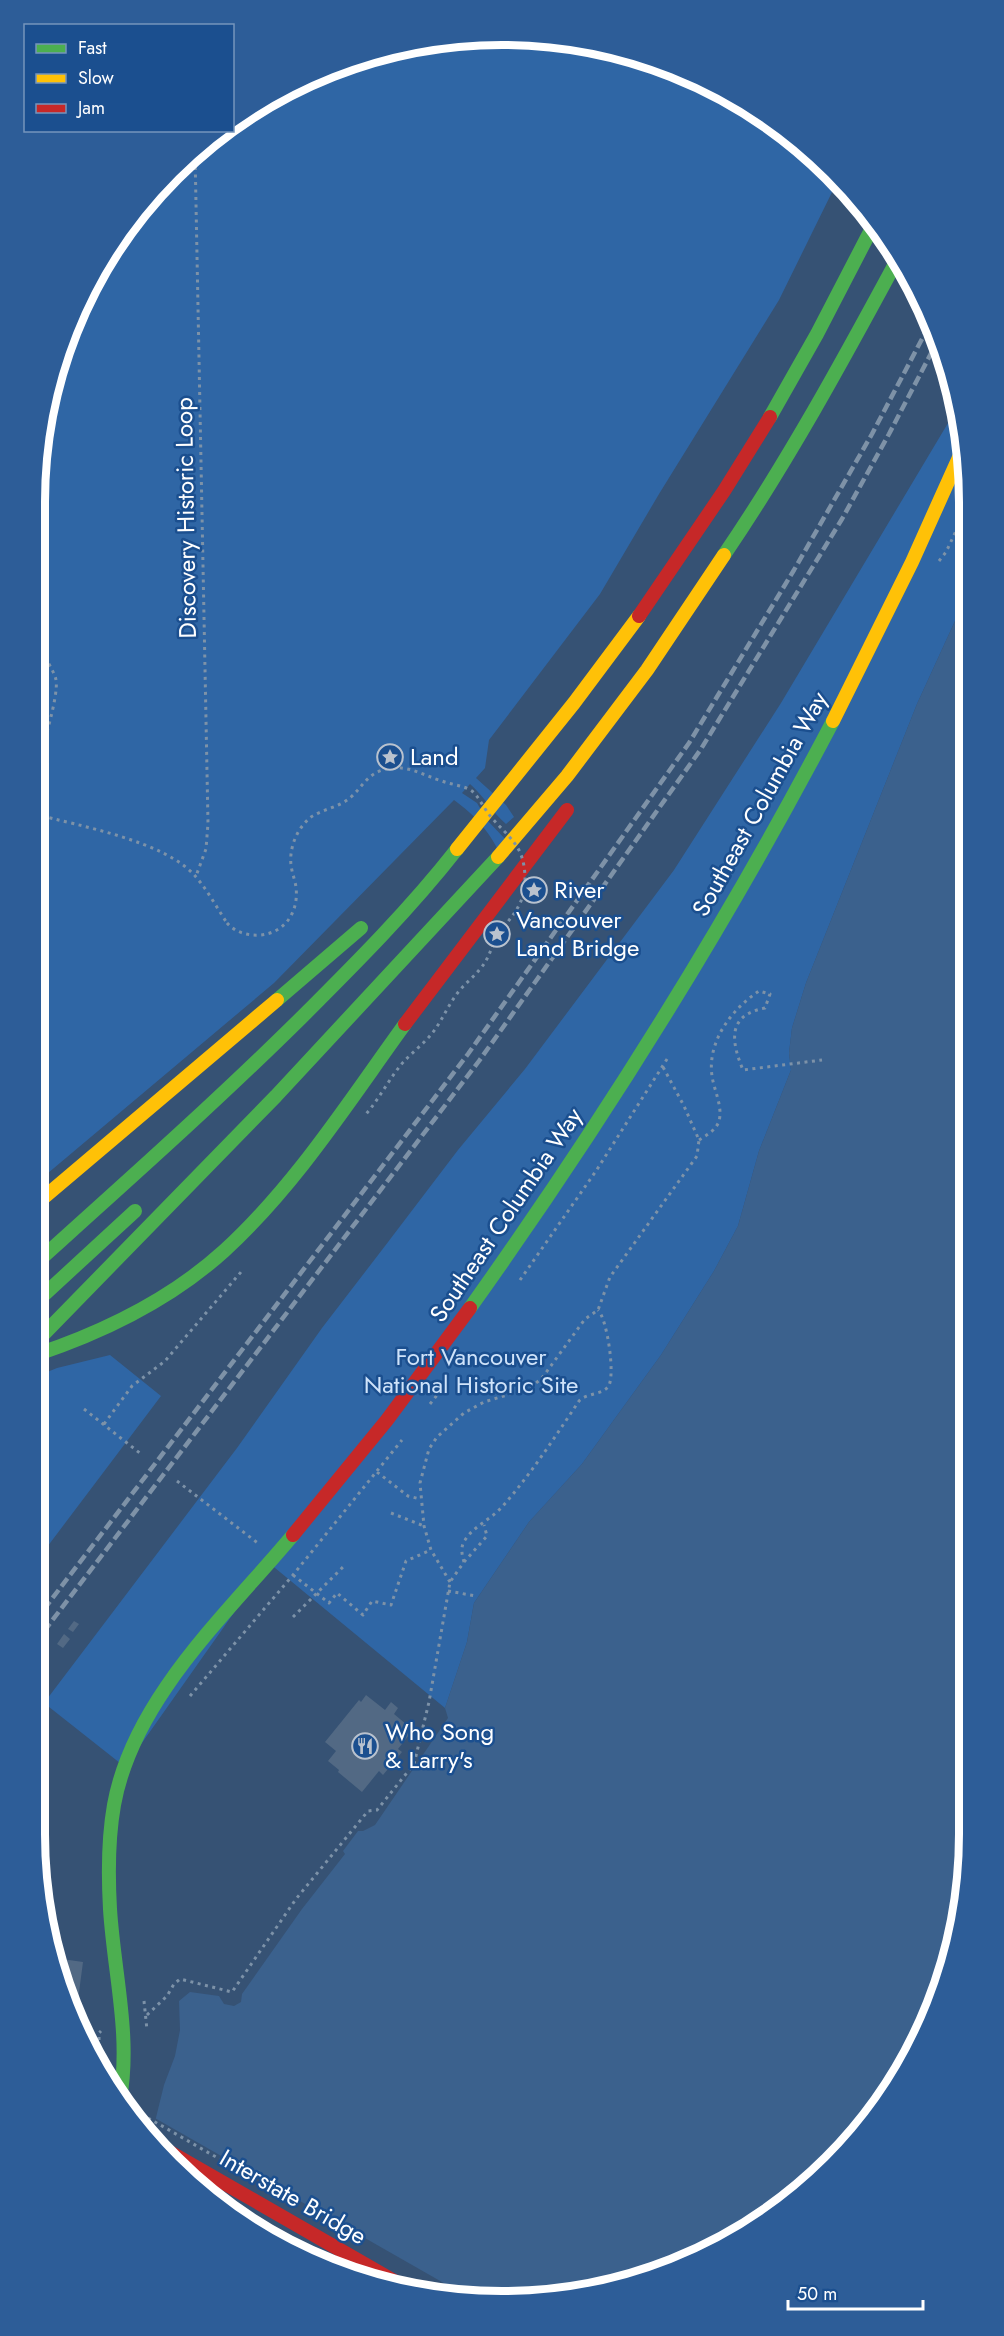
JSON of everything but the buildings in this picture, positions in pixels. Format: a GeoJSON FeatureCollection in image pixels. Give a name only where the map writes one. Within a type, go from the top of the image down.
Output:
{"type":"FeatureCollection","features":[{"type":"Feature","properties":{"kind":"main road"},"geometry":{"type":"LineString","coordinates":[[45,1254],[234,1082],[328,990],[418,896],[620,643],[695,534],[793,375],[870,231]]}},
{"type":"Feature","properties":{"kind":"main road"},"geometry":{"type":"LineString","coordinates":[[45,1332],[276,1096],[481,876],[567,776],[679,625],[758,505],[826,392],[893,267]]}},
{"type":"Feature","properties":{"kind":"main road","name":"Southeast Columbia Way"},"geometry":{"type":"LineString","coordinates":[[122,2088],[125,2049],[108,1868],[110,1834],[119,1783],[134,1744],[150,1712],[189,1656],[345,1472],[441,1350],[568,1168],[653,1036],[770,836],[904,580],[957,462]]}},
{"type":"Feature","properties":{"kind":"main road"},"geometry":{"type":"LineString","coordinates":[[738,559],[758,505]]}},
{"type":"Feature","properties":{"kind":"main road"},"geometry":{"type":"LineString","coordinates":[[45,1351],[110,1327],[159,1300],[183,1284],[225,1249],[262,1211],[317,1143],[462,946],[577,797]]}},
{"type":"Feature","properties":{"kind":"main road"},"geometry":{"type":"LineString","coordinates":[[425,867],[489,808]]}},
{"type":"Feature","properties":{"kind":"main road"},"geometry":{"type":"LineString","coordinates":[[45,1196],[371,919]]}},
{"type":"Feature","properties":{"kind":"main road"},"geometry":{"type":"LineString","coordinates":[[234,1119],[343,1022]]}},
{"type":"Feature","properties":{"kind":"main road"},"geometry":{"type":"LineString","coordinates":[[45,1294],[148,1199]]}},
{"type":"Feature","properties":{"kind":"main road","name":"Interstate Bridge"},"geometry":{"type":"LineString","coordinates":[[180,2158],[383,2275]]}},
{"type":"Feature","properties":{"kind":"path","name":"Discovery Historic Loop"},"geometry":{"type":"LineString","coordinates":[[195,164],[208,823],[206,849],[196,876]]}},
{"type":"Feature","properties":{"kind":"path"},"geometry":{"type":"LineString","coordinates":[[45,662],[56,680],[45,739]]}},
{"type":"Feature","properties":{"kind":"path"},"geometry":{"type":"LineString","coordinates":[[45,817],[138,843],[175,858],[196,876],[227,923],[235,930],[260,935],[277,930],[290,920],[293,914],[296,887],[291,853],[297,834],[311,818],[351,797],[371,775],[394,768],[413,770],[442,782],[464,787],[472,792],[489,815],[508,833],[520,852],[525,869],[525,888],[516,913],[495,941],[489,957],[461,988],[428,1038],[400,1066],[366,1114]]}},
{"type":"Feature","properties":{"kind":"path"},"geometry":{"type":"LineString","coordinates":[[699,1140],[713,1130],[718,1122],[720,1110],[712,1074],[712,1058],[718,1039],[728,1018],[743,1002],[759,991],[770,994],[765,1008],[753,1010],[738,1022],[734,1036],[735,1051],[743,1070],[822,1060]]}},
{"type":"Feature","properties":{"kind":"path"},"geometry":{"type":"LineString","coordinates":[[450,1582],[431,1550],[424,1526],[420,1483],[429,1449],[437,1437],[464,1413],[484,1402],[530,1388],[542,1378],[585,1319],[598,1310],[610,1277],[697,1156],[699,1140],[663,1067]]}},
{"type":"Feature","properties":{"kind":"path"},"geometry":{"type":"LineString","coordinates":[[104,1424],[132,1386],[165,1361],[239,1274]]}},
{"type":"Feature","properties":{"kind":"path"},"geometry":{"type":"LineString","coordinates":[[464,1562],[461,1553],[463,1543],[473,1528],[483,1524],[501,1508],[532,1470],[579,1401],[585,1395],[604,1390],[609,1386],[611,1375],[607,1332],[603,1314],[598,1310]]}},
{"type":"Feature","properties":{"kind":"path"},"geometry":{"type":"LineString","coordinates":[[84,1410],[141,1454]]}},
{"type":"Feature","properties":{"kind":"path"},"geometry":{"type":"LineString","coordinates":[[378,1472],[408,1496],[420,1499]]}},
{"type":"Feature","properties":{"kind":"path"},"geometry":{"type":"LineString","coordinates":[[177,1481],[274,1557],[316,1594],[329,1603],[337,1593],[363,1614],[372,1601],[391,1605],[406,1562],[431,1550]]}},
{"type":"Feature","properties":{"kind":"path"},"geometry":{"type":"LineString","coordinates":[[391,1513],[424,1526]]}},
{"type":"Feature","properties":{"kind":"path"},"geometry":{"type":"LineString","coordinates":[[147,2015],[167,1996],[180,1979],[232,1992],[296,1899],[368,1811],[377,1810],[414,1764],[429,1702],[450,1582],[487,1536],[483,1524]]}},
{"type":"Feature","properties":{"kind":"path"},"geometry":{"type":"LineString","coordinates":[[293,1617],[344,1566]]}},
{"type":"Feature","properties":{"kind":"path"},"geometry":{"type":"LineString","coordinates":[[448,1591],[476,1596]]}},
{"type":"Feature","properties":{"kind":"path","name":"Interstate Bridge"},"geometry":{"type":"LineString","coordinates":[[138,2111],[296,2203]]}},
{"type":"Feature","properties":{"kind":"green space"},"geometry":{"type":"Polygon","coordinates":[[[502,45],[532,46],[562,49],[620,61],[649,69],[704,92],[731,106],[780,139],[834,188],[779,300],[600,594],[489,740],[485,768],[476,778],[506,805],[514,817],[506,824],[470,784],[462,793],[477,803],[487,820],[506,840],[500,853],[480,824],[454,800],[274,983],[45,1176],[46,472],[49,442],[61,384],[69,355],[92,300],[106,273],[139,224],[158,201],[201,158],[224,139],[274,106],[300,92],[355,69],[442,49],[502,45]]]}},
{"type":"Feature","properties":{"kind":"green space","name":"Fort Vancouver National Historic Site"},"geometry":{"type":"Polygon","coordinates":[[[951,418],[958,472],[959,612],[917,704],[806,983],[792,1028],[789,1053],[791,1070],[759,1151],[738,1226],[714,1271],[661,1355],[582,1464],[529,1522],[474,1603],[467,1642],[445,1708],[269,1563],[125,1767],[45,1702],[237,1448],[322,1328],[458,1150],[525,1069],[674,870],[781,703],[951,418]]]}},
{"type":"Feature","properties":{"kind":"green space"},"geometry":{"type":"Polygon","coordinates":[[[110,1355],[161,1396],[45,1550],[45,1373],[110,1355]]]}},
{"type":"Feature","properties":{"kind":"shaded area"},"geometry":{"type":"Polygon","coordinates":[[[959,612],[959,1834],[955,1894],[935,1981],[912,2036],[898,2062],[865,2112],[846,2135],[803,2178],[780,2197],[756,2214],[704,2244],[649,2267],[620,2275],[562,2287],[532,2290],[472,2290],[442,2287],[355,2267],[300,2244],[248,2214],[201,2178],[153,2129],[164,2085],[175,2056],[180,2030],[179,2001],[190,1992],[219,1996],[224,2004],[234,2006],[241,2002],[242,1994],[302,1909],[345,1854],[343,1851],[358,1831],[375,1825],[448,1718],[445,1708],[467,1642],[474,1603],[529,1522],[582,1464],[661,1355],[714,1271],[738,1226],[759,1151],[791,1070],[789,1053],[792,1028],[806,983],[917,704],[959,612]]]}},
{"type":"Feature","properties":{"kind":"pier"},"geometry":{"type":"Polygon","coordinates":[[[153,2117],[453,2288],[413,2282],[355,2267],[273,2230],[201,2178],[150,2125],[153,2117]]]}},
{"type":"Feature","properties":{"kind":"railway"},"geometry":{"type":"LineString","coordinates":[[45,1608],[468,1054],[689,743],[794,570],[872,434],[926,332]]}},
{"type":"Feature","properties":{"kind":"railway"},"geometry":{"type":"LineString","coordinates":[[45,1630],[479,1061],[701,749],[842,519],[933,350]]}},
{"type":"Feature","properties":{"kind":"traffic: fast"},"geometry":{"type":"LineString","coordinates":[[770,417],[817,334],[870,231]]}},
{"type":"Feature","properties":{"kind":"traffic: fast"},"geometry":{"type":"LineString","coordinates":[[724,555],[748,520],[835,374],[893,267]]}},
{"type":"Feature","properties":{"kind":"traffic: fast"},"geometry":{"type":"LineString","coordinates":[[470,1308],[568,1166],[662,1020],[750,872],[833,721]]}},
{"type":"Feature","properties":{"kind":"traffic: fast"},"geometry":{"type":"LineString","coordinates":[[45,1255],[270,1049],[402,914],[457,849]]}},
{"type":"Feature","properties":{"kind":"traffic: fast"},"geometry":{"type":"LineString","coordinates":[[45,1333],[276,1096],[498,857]]}},
{"type":"Feature","properties":{"kind":"traffic: fast"},"geometry":{"type":"LineString","coordinates":[[277,1000],[361,928]]}},
{"type":"Feature","properties":{"kind":"traffic: fast"},"geometry":{"type":"LineString","coordinates":[[45,1352],[86,1336],[135,1313],[181,1285],[224,1251],[275,1199],[320,1142],[405,1024]]}},
{"type":"Feature","properties":{"kind":"traffic: fast"},"geometry":{"type":"LineString","coordinates":[[45,1294],[135,1211]]}},
{"type":"Feature","properties":{"kind":"traffic: fast"},"geometry":{"type":"LineString","coordinates":[[121,2087],[123,2028],[112,1933],[109,1870],[112,1818],[124,1766],[141,1729],[186,1660],[293,1535]]}},
{"type":"Feature","properties":{"kind":"traffic: slow"},"geometry":{"type":"LineString","coordinates":[[833,721],[912,562],[957,462]]}},
{"type":"Feature","properties":{"kind":"traffic: slow"},"geometry":{"type":"LineString","coordinates":[[498,857],[567,776],[647,670],[724,555]]}},
{"type":"Feature","properties":{"kind":"traffic: slow"},"geometry":{"type":"LineString","coordinates":[[457,849],[574,703],[639,616]]}},
{"type":"Feature","properties":{"kind":"traffic: slow"},"geometry":{"type":"LineString","coordinates":[[45,1197],[277,1000]]}},
{"type":"Feature","properties":{"kind":"traffic: jam"},"geometry":{"type":"LineString","coordinates":[[639,616],[724,491],[770,417]]}},
{"type":"Feature","properties":{"kind":"traffic: jam"},"geometry":{"type":"LineString","coordinates":[[405,1024],[567,810]]}},
{"type":"Feature","properties":{"kind":"traffic: jam"},"geometry":{"type":"LineString","coordinates":[[293,1535],[387,1420],[470,1308]]}},
{"type":"Feature","properties":{"kind":"traffic: jam"},"geometry":{"type":"LineString","coordinates":[[180,2158],[383,2275]]}},
{"type":"Feature","properties":{"kind":"place","name":"Land"},"geometry":{"type":"Point","coordinates":[390,757]}},
{"type":"Feature","properties":{"kind":"place","name":"River"},"geometry":{"type":"Point","coordinates":[534,890]}},
{"type":"Feature","properties":{"kind":"place","name":"Vancouver Land Bridge"},"geometry":{"type":"Point","coordinates":[497,934]}},
{"type":"Feature","properties":{"kind":"place","name":"Who Song & Larry's"},"geometry":{"type":"Point","coordinates":[365,1746]}}]}
